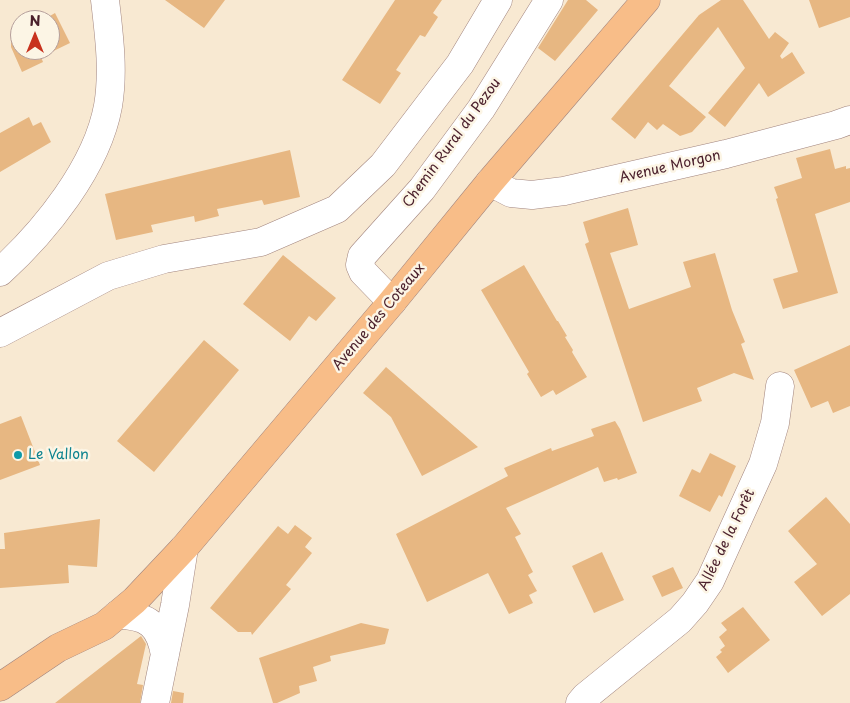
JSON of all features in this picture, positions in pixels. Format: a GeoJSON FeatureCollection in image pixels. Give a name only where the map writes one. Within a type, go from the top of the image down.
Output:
{"type":"FeatureCollection","features":[{"type":"Feature","properties":{"kind":"main road","name":"Avenue des Coteaux"},"geometry":{"type":"LineString","coordinates":[[2,703],[23,692],[63,656],[135,600],[184,548],[392,302],[490,182],[646,0]]}},
{"type":"Feature","properties":{"kind":"main road","name":"Avenue des Coteaux"},"geometry":{"type":"LineString","coordinates":[[0,686],[63,656]]}},
{"type":"Feature","properties":{"kind":"street"},"geometry":{"type":"LineString","coordinates":[[0,272],[39,231],[66,196],[90,159],[102,133],[109,105],[110,73],[110,42],[105,0]]}},
{"type":"Feature","properties":{"kind":"street"},"geometry":{"type":"LineString","coordinates":[[0,333],[108,276],[164,259],[261,242],[337,208],[383,165],[460,64],[498,0]]}},
{"type":"Feature","properties":{"kind":"street","name":"Chemin Rural du Pezou"},"geometry":{"type":"LineString","coordinates":[[392,302],[363,272],[360,265],[362,256],[422,189],[481,109],[549,0]]}},
{"type":"Feature","properties":{"kind":"street","name":"Avenue Morgon"},"geometry":{"type":"LineString","coordinates":[[490,182],[511,193],[532,195],[564,191],[726,154],[850,120]]}},
{"type":"Feature","properties":{"kind":"street","name":"Allée de la Forêt"},"geometry":{"type":"LineString","coordinates":[[580,703],[680,620],[695,603],[710,581],[763,464],[775,422],[780,386]]}},
{"type":"Feature","properties":{"kind":"street"},"geometry":{"type":"LineString","coordinates":[[155,703],[176,605],[184,548]]}},
{"type":"Feature","properties":{"kind":"street"},"geometry":{"type":"LineString","coordinates":[[110,620],[131,615],[148,621],[160,635],[165,656]]}},
{"type":"Feature","properties":{"kind":"building"},"geometry":{"type":"Polygon","coordinates":[[[165,0],[225,0],[204,28],[165,0]]]}},
{"type":"Feature","properties":{"kind":"building"},"geometry":{"type":"Polygon","coordinates":[[[395,0],[442,0],[433,13],[438,17],[425,37],[420,35],[396,70],[401,73],[380,104],[342,80],[395,0]]]}},
{"type":"Feature","properties":{"kind":"building"},"geometry":{"type":"Polygon","coordinates":[[[568,0],[586,0],[598,10],[555,61],[538,48],[568,0]]]}},
{"type":"Feature","properties":{"kind":"building"},"geometry":{"type":"Polygon","coordinates":[[[721,0],[743,0],[769,39],[775,32],[789,43],[780,56],[782,59],[792,52],[805,73],[768,97],[759,83],[725,127],[708,113],[745,68],[718,27],[669,86],[706,117],[692,132],[680,136],[663,124],[657,130],[648,122],[635,139],[611,119],[699,15],[721,0]]]}},
{"type":"Feature","properties":{"kind":"building"},"geometry":{"type":"Polygon","coordinates":[[[809,0],[850,0],[850,17],[819,28],[809,0]]]}},
{"type":"Feature","properties":{"kind":"building"},"geometry":{"type":"Polygon","coordinates":[[[60,23],[70,43],[60,48],[60,23]]]}},
{"type":"Feature","properties":{"kind":"building"},"geometry":{"type":"Polygon","coordinates":[[[17,60],[42,60],[43,62],[22,72],[17,60]]]}},
{"type":"Feature","properties":{"kind":"building"},"geometry":{"type":"Polygon","coordinates":[[[29,117],[33,126],[41,122],[51,142],[0,172],[0,133],[29,117]]]}},
{"type":"Feature","properties":{"kind":"building"},"geometry":{"type":"Polygon","coordinates":[[[830,149],[835,169],[846,166],[846,169],[850,168],[850,202],[815,214],[838,293],[783,309],[773,279],[798,272],[774,187],[802,178],[796,158],[830,149]]]}},
{"type":"Feature","properties":{"kind":"building"},"geometry":{"type":"Polygon","coordinates":[[[290,150],[300,197],[264,205],[262,200],[217,209],[219,216],[195,222],[194,216],[151,225],[153,232],[116,240],[105,194],[290,150]]]}},
{"type":"Feature","properties":{"kind":"building"},"geometry":{"type":"Polygon","coordinates":[[[628,208],[638,245],[610,253],[629,309],[691,287],[683,262],[715,253],[732,310],[745,342],[741,344],[754,380],[734,373],[697,388],[702,401],[643,422],[585,244],[589,242],[583,222],[628,208]]]}},
{"type":"Feature","properties":{"kind":"building"},"geometry":{"type":"Polygon","coordinates":[[[283,255],[336,298],[316,321],[309,316],[290,341],[243,304],[283,255]]]}},
{"type":"Feature","properties":{"kind":"building"},"geometry":{"type":"Polygon","coordinates":[[[524,265],[567,336],[565,337],[573,350],[572,352],[587,377],[556,395],[553,390],[541,397],[527,374],[529,372],[481,290],[524,265]]]}},
{"type":"Feature","properties":{"kind":"building"},"geometry":{"type":"Polygon","coordinates":[[[204,340],[239,370],[154,472],[117,441],[204,340]]]}},
{"type":"Feature","properties":{"kind":"building"},"geometry":{"type":"Polygon","coordinates":[[[850,345],[850,406],[833,413],[828,401],[811,408],[794,370],[850,345]]]}},
{"type":"Feature","properties":{"kind":"building"},"geometry":{"type":"Polygon","coordinates":[[[386,367],[478,447],[422,476],[391,417],[363,393],[386,367]]]}},
{"type":"Feature","properties":{"kind":"building","name":"Le Vallon"},"geometry":{"type":"Polygon","coordinates":[[[21,416],[40,465],[0,480],[0,424],[21,416]]]}},
{"type":"Feature","properties":{"kind":"building"},"geometry":{"type":"Polygon","coordinates":[[[615,421],[637,473],[618,480],[617,478],[604,482],[598,467],[506,508],[521,534],[515,537],[533,572],[528,575],[537,591],[529,595],[533,603],[509,614],[488,573],[427,602],[396,534],[508,476],[504,468],[551,448],[552,451],[594,436],[591,429],[615,421]]]}},
{"type":"Feature","properties":{"kind":"building"},"geometry":{"type":"Polygon","coordinates":[[[710,453],[736,466],[722,497],[719,495],[710,512],[679,496],[692,469],[700,473],[710,453]]]}},
{"type":"Feature","properties":{"kind":"building"},"geometry":{"type":"Polygon","coordinates":[[[826,497],[850,524],[850,594],[822,616],[794,582],[817,564],[788,531],[826,497]]]}},
{"type":"Feature","properties":{"kind":"building"},"geometry":{"type":"Polygon","coordinates":[[[100,519],[97,567],[68,565],[69,583],[0,588],[0,549],[5,549],[4,533],[100,519]]]}},
{"type":"Feature","properties":{"kind":"building"},"geometry":{"type":"Polygon","coordinates":[[[295,525],[312,538],[305,547],[312,553],[286,585],[291,589],[252,635],[251,632],[238,632],[210,608],[278,526],[288,534],[295,525]]]}},
{"type":"Feature","properties":{"kind":"building"},"geometry":{"type":"Polygon","coordinates":[[[602,552],[624,600],[594,613],[572,566],[602,552]]]}},
{"type":"Feature","properties":{"kind":"building"},"geometry":{"type":"Polygon","coordinates":[[[673,567],[683,588],[662,597],[652,576],[673,567]]]}},
{"type":"Feature","properties":{"kind":"building"},"geometry":{"type":"Polygon","coordinates":[[[743,607],[770,640],[728,673],[716,657],[725,646],[719,637],[727,630],[721,623],[743,607]]]}},
{"type":"Feature","properties":{"kind":"building"},"geometry":{"type":"Polygon","coordinates":[[[361,623],[389,629],[385,644],[330,656],[331,661],[313,667],[317,681],[299,686],[300,693],[273,703],[259,658],[361,623]]]}},
{"type":"Feature","properties":{"kind":"building"},"geometry":{"type":"Polygon","coordinates":[[[141,636],[146,644],[137,684],[143,685],[140,703],[55,703],[141,636]]]}},
{"type":"Feature","properties":{"kind":"building"},"geometry":{"type":"Polygon","coordinates":[[[173,691],[184,693],[183,703],[171,703],[173,691]]]}},
{"type":"Feature","properties":{"kind":"place","name":"Le Vallon"},"geometry":{"type":"Point","coordinates":[18,455]}}]}
